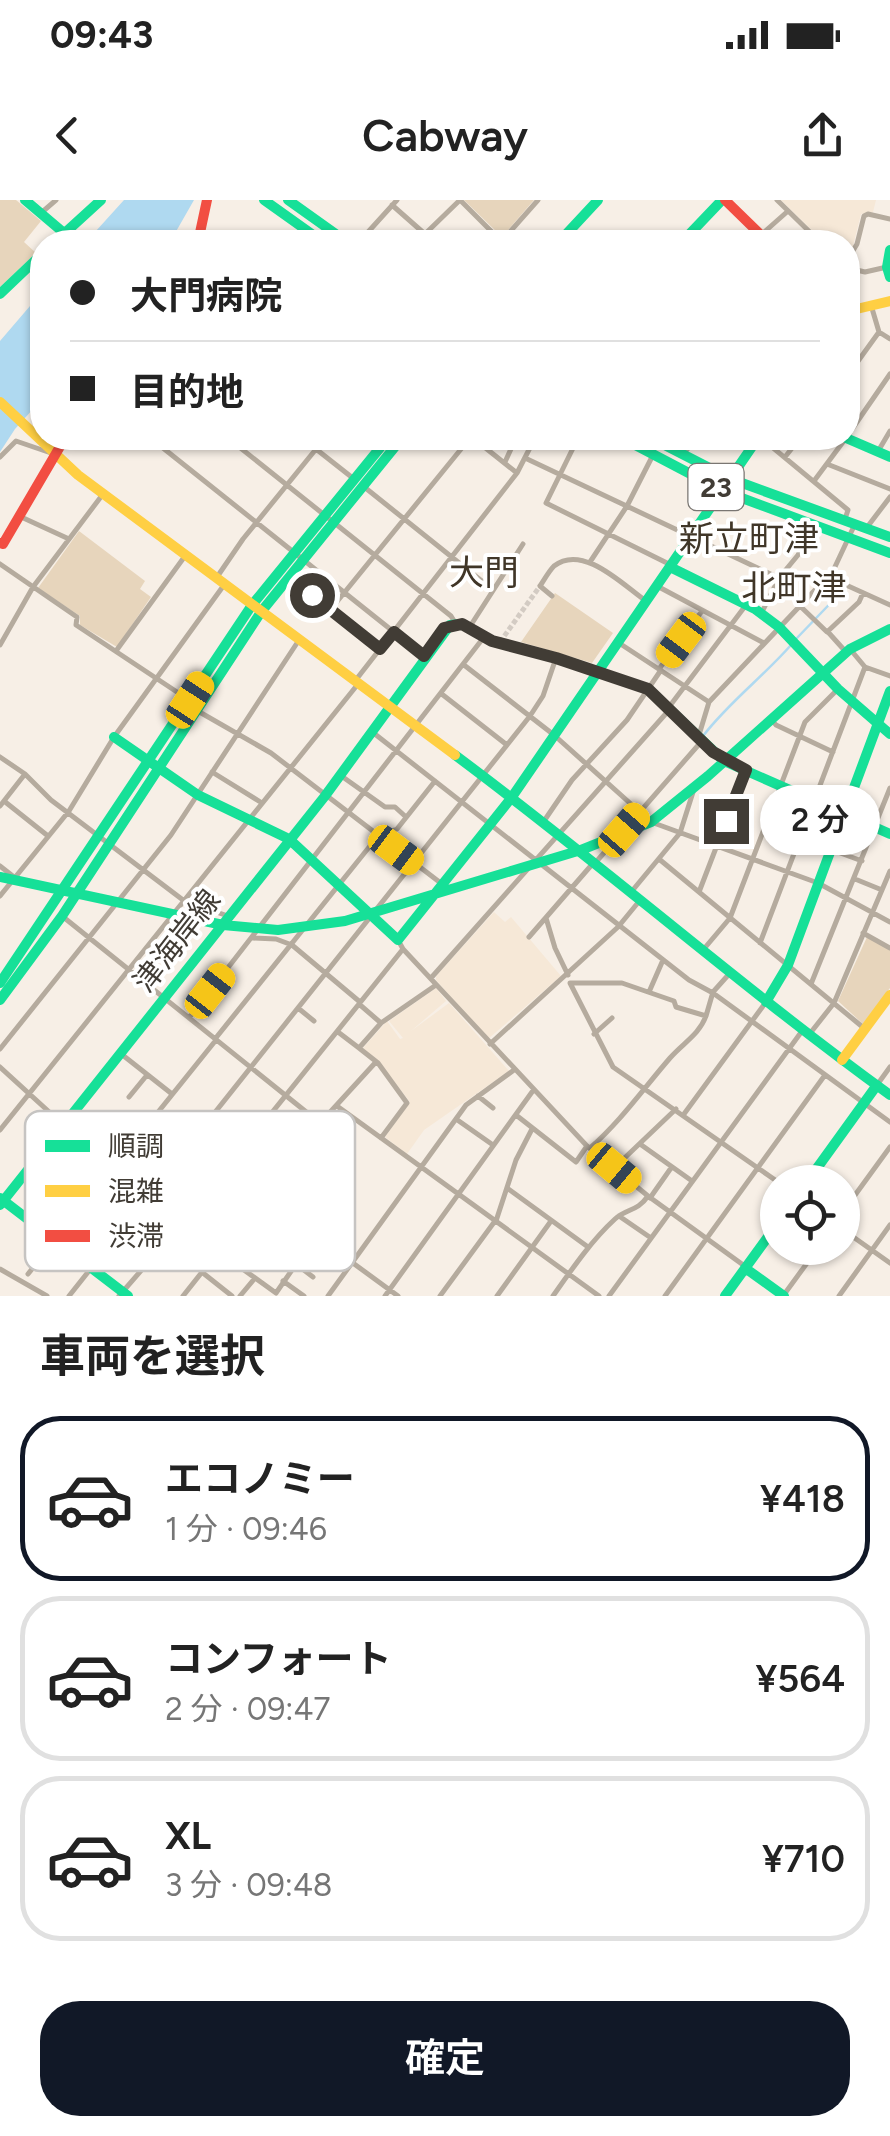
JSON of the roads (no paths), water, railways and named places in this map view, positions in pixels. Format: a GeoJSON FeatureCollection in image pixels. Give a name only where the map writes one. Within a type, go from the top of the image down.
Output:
{"type":"FeatureCollection","features":[{"type":"Feature","properties":{"kind":"main road"},"geometry":{"type":"LineString","coordinates":[[25,200],[61,230]]}},
{"type":"Feature","properties":{"kind":"main road"},"geometry":{"type":"LineString","coordinates":[[67,230],[101,200]]}},
{"type":"Feature","properties":{"kind":"main road"},"geometry":{"type":"LineString","coordinates":[[201,230],[207,200]]}},
{"type":"Feature","properties":{"kind":"main road"},"geometry":{"type":"LineString","coordinates":[[264,200],[307,230]]}},
{"type":"Feature","properties":{"kind":"main road"},"geometry":{"type":"LineString","coordinates":[[288,200],[330,230]]}},
{"type":"Feature","properties":{"kind":"main road"},"geometry":{"type":"LineString","coordinates":[[574,230],[598,200]]}},
{"type":"Feature","properties":{"kind":"main road"},"geometry":{"type":"LineString","coordinates":[[693,230],[723,200],[751,230]]}},
{"type":"Feature","properties":{"kind":"main road"},"geometry":{"type":"LineString","coordinates":[[888,272],[890,250]]}},
{"type":"Feature","properties":{"kind":"main road"},"geometry":{"type":"LineString","coordinates":[[0,294],[30,265]]}},
{"type":"Feature","properties":{"kind":"main road"},"geometry":{"type":"LineString","coordinates":[[860,308],[890,301]]}},
{"type":"Feature","properties":{"kind":"main road"},"geometry":{"type":"LineString","coordinates":[[0,402],[30,432]]}},
{"type":"Feature","properties":{"kind":"main road"},"geometry":{"type":"LineString","coordinates":[[860,444],[890,457]]}},
{"type":"Feature","properties":{"kind":"main road"},"geometry":{"type":"LineString","coordinates":[[50,450],[220,582],[544,821],[805,1034],[890,1095]]}},
{"type":"Feature","properties":{"kind":"main road"},"geometry":{"type":"LineString","coordinates":[[1,546],[57,450]]}},
{"type":"Feature","properties":{"kind":"main road"},"geometry":{"type":"LineString","coordinates":[[0,983],[69,892],[257,609],[358,482],[388,450]]}},
{"type":"Feature","properties":{"kind":"main road","name":"23"},"geometry":{"type":"LineString","coordinates":[[646,450],[723,491],[890,553]]}},
{"type":"Feature","properties":{"kind":"main road","name":"23"},"geometry":{"type":"LineString","coordinates":[[677,450],[731,479],[890,538]]}},
{"type":"Feature","properties":{"kind":"main road"},"geometry":{"type":"LineString","coordinates":[[114,738],[198,794],[289,839],[401,944],[433,895],[512,797],[752,450]]}},
{"type":"Feature","properties":{"kind":"main road"},"geometry":{"type":"LineString","coordinates":[[257,609],[289,577],[299,556]]}},
{"type":"Feature","properties":{"kind":"main road"},"geometry":{"type":"LineString","coordinates":[[671,566],[746,604],[779,627],[890,734]]}},
{"type":"Feature","properties":{"kind":"main road"},"geometry":{"type":"LineString","coordinates":[[456,624],[484,637],[648,689],[724,760],[890,834]]}},
{"type":"Feature","properties":{"kind":"main road","name":"津海岸線"},"geometry":{"type":"LineString","coordinates":[[74,1111],[325,796],[444,628],[456,624]]}},
{"type":"Feature","properties":{"kind":"main road"},"geometry":{"type":"LineString","coordinates":[[0,877],[168,913],[225,921],[256,934],[304,929],[370,914],[581,850],[650,822],[848,650],[890,629]]}},
{"type":"Feature","properties":{"kind":"main road"},"geometry":{"type":"LineString","coordinates":[[766,1002],[788,965],[890,691]]}},
{"type":"Feature","properties":{"kind":"main road"},"geometry":{"type":"LineString","coordinates":[[0,1000],[62,916],[69,892]]}},
{"type":"Feature","properties":{"kind":"main road"},"geometry":{"type":"LineString","coordinates":[[842,1060],[890,995]]}},
{"type":"Feature","properties":{"kind":"main road"},"geometry":{"type":"LineString","coordinates":[[819,1165],[877,1085]]}},
{"type":"Feature","properties":{"kind":"main road","name":"津海岸線"},"geometry":{"type":"LineString","coordinates":[[1,1201],[25,1171]]}},
{"type":"Feature","properties":{"kind":"main road"},"geometry":{"type":"LineString","coordinates":[[1,1201],[25,1218]]}},
{"type":"Feature","properties":{"kind":"main road"},"geometry":{"type":"LineString","coordinates":[[725,1296],[760,1248]]}},
{"type":"Feature","properties":{"kind":"main road"},"geometry":{"type":"LineString","coordinates":[[745,1268],[783,1296]]}},
{"type":"Feature","properties":{"kind":"main road"},"geometry":{"type":"LineString","coordinates":[[95,1271],[123,1295]]}},
{"type":"Feature","properties":{"kind":"street"},"geometry":{"type":"LineString","coordinates":[[41,213],[56,200]]}},
{"type":"Feature","properties":{"kind":"street"},"geometry":{"type":"LineString","coordinates":[[429,230],[460,200],[489,230]]}},
{"type":"Feature","properties":{"kind":"street"},"geometry":{"type":"LineString","coordinates":[[512,230],[538,200]]}},
{"type":"Feature","properties":{"kind":"street"},"geometry":{"type":"LineString","coordinates":[[777,200],[808,230]]}},
{"type":"Feature","properties":{"kind":"street"},"geometry":{"type":"LineString","coordinates":[[370,230],[394,203],[421,230]]}},
{"type":"Feature","properties":{"kind":"street"},"geometry":{"type":"LineString","coordinates":[[770,230],[788,211]]}},
{"type":"Feature","properties":{"kind":"street"},"geometry":{"type":"LineString","coordinates":[[860,232],[868,214],[890,219]]}},
{"type":"Feature","properties":{"kind":"street"},"geometry":{"type":"LineString","coordinates":[[860,271],[888,272]]}},
{"type":"Feature","properties":{"kind":"street"},"geometry":{"type":"LineString","coordinates":[[871,305],[878,332],[890,340]]}},
{"type":"Feature","properties":{"kind":"street"},"geometry":{"type":"LineString","coordinates":[[860,357],[878,332]]}},
{"type":"Feature","properties":{"kind":"street"},"geometry":{"type":"LineString","coordinates":[[860,417],[890,374]]}},
{"type":"Feature","properties":{"kind":"street"},"geometry":{"type":"LineString","coordinates":[[877,452],[890,430]]}},
{"type":"Feature","properties":{"kind":"street"},"geometry":{"type":"LineString","coordinates":[[0,457],[16,441],[30,446]]}},
{"type":"Feature","properties":{"kind":"street"},"geometry":{"type":"LineString","coordinates":[[42,450],[54,454]]}},
{"type":"Feature","properties":{"kind":"street"},"geometry":{"type":"LineString","coordinates":[[166,450],[424,656]]}},
{"type":"Feature","properties":{"kind":"street"},"geometry":{"type":"LineString","coordinates":[[243,450],[456,624]]}},
{"type":"Feature","properties":{"kind":"street"},"geometry":{"type":"LineString","coordinates":[[0,896],[69,811],[257,522],[315,450]]}},
{"type":"Feature","properties":{"kind":"street"},"geometry":{"type":"LineString","coordinates":[[317,450],[493,590]]}},
{"type":"Feature","properties":{"kind":"street"},"geometry":{"type":"LineString","coordinates":[[331,610],[461,450]]}},
{"type":"Feature","properties":{"kind":"street"},"geometry":{"type":"LineString","coordinates":[[488,450],[517,472]]}},
{"type":"Feature","properties":{"kind":"street"},"geometry":{"type":"LineString","coordinates":[[505,462],[510,450]]}},
{"type":"Feature","properties":{"kind":"street"},"geometry":{"type":"LineString","coordinates":[[0,1130],[160,930],[168,913],[183,900],[357,682],[517,472],[529,450]]}},
{"type":"Feature","properties":{"kind":"street"},"geometry":{"type":"LineString","coordinates":[[572,450],[546,502],[671,566]]}},
{"type":"Feature","properties":{"kind":"street"},"geometry":{"type":"LineString","coordinates":[[590,562],[627,506],[655,450]]}},
{"type":"Feature","properties":{"kind":"street"},"geometry":{"type":"LineString","coordinates":[[684,454],[687,450]]}},
{"type":"Feature","properties":{"kind":"street"},"geometry":{"type":"LineString","coordinates":[[775,450],[848,510],[855,524]]}},
{"type":"Feature","properties":{"kind":"street"},"geometry":{"type":"LineString","coordinates":[[785,458],[791,450]]}},
{"type":"Feature","properties":{"kind":"street"},"geometry":{"type":"LineString","coordinates":[[814,481],[837,450]]}},
{"type":"Feature","properties":{"kind":"street"},"geometry":{"type":"LineString","coordinates":[[525,458],[779,578]]}},
{"type":"Feature","properties":{"kind":"street"},"geometry":{"type":"LineString","coordinates":[[827,464],[890,489]]}},
{"type":"Feature","properties":{"kind":"street"},"geometry":{"type":"LineString","coordinates":[[0,644],[33,587],[103,494]]}},
{"type":"Feature","properties":{"kind":"street"},"geometry":{"type":"LineString","coordinates":[[529,936],[700,740],[709,702],[833,571],[855,524],[890,497]]}},
{"type":"Feature","properties":{"kind":"street"},"geometry":{"type":"LineString","coordinates":[[19,516],[69,539]]}},
{"type":"Feature","properties":{"kind":"street"},"geometry":{"type":"LineString","coordinates":[[761,614],[814,525]]}},
{"type":"Feature","properties":{"kind":"street"},"geometry":{"type":"LineString","coordinates":[[469,628],[523,544]]}},
{"type":"Feature","properties":{"kind":"street"},"geometry":{"type":"LineString","coordinates":[[116,651],[186,556]]}},
{"type":"Feature","properties":{"kind":"street"},"geometry":{"type":"LineString","coordinates":[[552,596],[540,586],[552,566],[572,560],[590,562],[646,601]]}},
{"type":"Feature","properties":{"kind":"street"},"geometry":{"type":"LineString","coordinates":[[0,564],[77,617],[76,625],[289,767],[442,884]]}},
{"type":"Feature","properties":{"kind":"street"},"geometry":{"type":"LineString","coordinates":[[833,571],[837,579],[890,605]]}},
{"type":"Feature","properties":{"kind":"street"},"geometry":{"type":"LineString","coordinates":[[289,577],[380,649]]}},
{"type":"Feature","properties":{"kind":"street"},"geometry":{"type":"LineString","coordinates":[[657,586],[764,643]]}},
{"type":"Feature","properties":{"kind":"street"},"geometry":{"type":"LineString","coordinates":[[827,632],[859,602],[863,593]]}},
{"type":"Feature","properties":{"kind":"street"},"geometry":{"type":"LineString","coordinates":[[431,978],[607,782],[669,708],[746,604]]}},
{"type":"Feature","properties":{"kind":"street"},"geometry":{"type":"LineString","coordinates":[[799,605],[865,667],[890,676]]}},
{"type":"Feature","properties":{"kind":"street"},"geometry":{"type":"LineString","coordinates":[[544,821],[572,780],[626,720],[703,611]]}},
{"type":"Feature","properties":{"kind":"street"},"geometry":{"type":"LineString","coordinates":[[189,1018],[484,637]]}},
{"type":"Feature","properties":{"kind":"street"},"geometry":{"type":"LineString","coordinates":[[0,1048],[144,869],[300,640]]}},
{"type":"Feature","properties":{"kind":"street"},"geometry":{"type":"LineString","coordinates":[[618,643],[709,702]]}},
{"type":"Feature","properties":{"kind":"street"},"geometry":{"type":"LineString","coordinates":[[216,1111],[530,716],[543,696],[556,658]]}},
{"type":"Feature","properties":{"kind":"street"},"geometry":{"type":"LineString","coordinates":[[464,665],[554,735],[650,822],[818,883],[890,922]]}},
{"type":"Feature","properties":{"kind":"street"},"geometry":{"type":"LineString","coordinates":[[760,942],[865,667]]}},
{"type":"Feature","properties":{"kind":"street"},"geometry":{"type":"LineString","coordinates":[[703,950],[730,918],[810,714],[838,688]]}},
{"type":"Feature","properties":{"kind":"street"},"geometry":{"type":"LineString","coordinates":[[442,694],[508,745]]}},
{"type":"Feature","properties":{"kind":"street"},"geometry":{"type":"LineString","coordinates":[[771,719],[833,752]]}},
{"type":"Feature","properties":{"kind":"street"},"geometry":{"type":"LineString","coordinates":[[372,731],[663,960],[890,1122]]}},
{"type":"Feature","properties":{"kind":"street"},"geometry":{"type":"LineString","coordinates":[[0,757],[183,900],[225,921]]}},
{"type":"Feature","properties":{"kind":"street"},"geometry":{"type":"LineString","coordinates":[[699,892],[746,770]]}},
{"type":"Feature","properties":{"kind":"street"},"geometry":{"type":"LineString","coordinates":[[212,772],[262,803]]}},
{"type":"Feature","properties":{"kind":"street"},"geometry":{"type":"LineString","coordinates":[[25,774],[2,803],[48,836]]}},
{"type":"Feature","properties":{"kind":"street"},"geometry":{"type":"LineString","coordinates":[[340,775],[406,817]]}},
{"type":"Feature","properties":{"kind":"street"},"geometry":{"type":"LineString","coordinates":[[158,1111],[378,836],[397,829],[435,781]]}},
{"type":"Feature","properties":{"kind":"street"},"geometry":{"type":"LineString","coordinates":[[490,1044],[619,926],[659,859],[680,833],[695,795],[694,787]]}},
{"type":"Feature","properties":{"kind":"street"},"geometry":{"type":"LineString","coordinates":[[812,984],[890,788]]}},
{"type":"Feature","properties":{"kind":"street"},"geometry":{"type":"LineString","coordinates":[[764,829],[862,861]]}},
{"type":"Feature","properties":{"kind":"street"},"geometry":{"type":"LineString","coordinates":[[659,859],[865,1029]]}},
{"type":"Feature","properties":{"kind":"street"},"geometry":{"type":"LineString","coordinates":[[0,866],[14,879]]}},
{"type":"Feature","properties":{"kind":"street"},"geometry":{"type":"LineString","coordinates":[[609,1296],[788,1048],[834,1002],[890,871]]}},
{"type":"Feature","properties":{"kind":"street"},"geometry":{"type":"LineString","coordinates":[[855,879],[882,890]]}},
{"type":"Feature","properties":{"kind":"street"},"geometry":{"type":"LineString","coordinates":[[62,916],[305,1111]]}},
{"type":"Feature","properties":{"kind":"street"},"geometry":{"type":"LineString","coordinates":[[546,918],[570,983],[613,1068],[758,1168]]}},
{"type":"Feature","properties":{"kind":"street"},"geometry":{"type":"LineString","coordinates":[[863,933],[890,948]]}},
{"type":"Feature","properties":{"kind":"street"},"geometry":{"type":"LineString","coordinates":[[256,934],[292,945],[381,1022]]}},
{"type":"Feature","properties":{"kind":"street"},"geometry":{"type":"LineString","coordinates":[[273,1111],[360,1003],[401,944],[588,1147],[745,1268]]}},
{"type":"Feature","properties":{"kind":"street"},"geometry":{"type":"LineString","coordinates":[[649,992],[663,960]]}},
{"type":"Feature","properties":{"kind":"street"},"geometry":{"type":"LineString","coordinates":[[516,1114],[576,1162],[647,1088],[670,1057],[698,1032],[713,994],[730,973]]}},
{"type":"Feature","properties":{"kind":"street"},"geometry":{"type":"LineString","coordinates":[[570,983],[618,982],[706,1016]]}},
{"type":"Feature","properties":{"kind":"street"},"geometry":{"type":"LineString","coordinates":[[360,1048],[381,1022],[436,985]]}},
{"type":"Feature","properties":{"kind":"street"},"geometry":{"type":"LineString","coordinates":[[684,1114],[766,1002]]}},
{"type":"Feature","properties":{"kind":"street"},"geometry":{"type":"LineString","coordinates":[[298,1008],[314,1020]]}},
{"type":"Feature","properties":{"kind":"street"},"geometry":{"type":"LineString","coordinates":[[594,1034],[612,1018]]}},
{"type":"Feature","properties":{"kind":"street"},"geometry":{"type":"LineString","coordinates":[[338,1031],[375,1063],[407,1103],[381,1138]]}},
{"type":"Feature","properties":{"kind":"street"},"geometry":{"type":"LineString","coordinates":[[120,1053],[172,1094]]}},
{"type":"Feature","properties":{"kind":"street"},"geometry":{"type":"LineString","coordinates":[[331,1111],[375,1063]]}},
{"type":"Feature","properties":{"kind":"street"},"geometry":{"type":"LineString","coordinates":[[0,1068],[50,1111]]}},
{"type":"Feature","properties":{"kind":"street"},"geometry":{"type":"LineString","coordinates":[[877,1085],[889,1069]]}},
{"type":"Feature","properties":{"kind":"street"},"geometry":{"type":"LineString","coordinates":[[355,1259],[466,1105],[514,1070]]}},
{"type":"Feature","properties":{"kind":"street"},"geometry":{"type":"LineString","coordinates":[[129,1097],[147,1074]]}},
{"type":"Feature","properties":{"kind":"street"},"geometry":{"type":"LineString","coordinates":[[665,1296],[825,1076]]}},
{"type":"Feature","properties":{"kind":"street"},"geometry":{"type":"LineString","coordinates":[[387,1293],[533,1090]]}},
{"type":"Feature","properties":{"kind":"street"},"geometry":{"type":"LineString","coordinates":[[478,1096],[493,1108]]}},
{"type":"Feature","properties":{"kind":"street"},"geometry":{"type":"LineString","coordinates":[[336,1106],[343,1111]]}},
{"type":"Feature","properties":{"kind":"street"},"geometry":{"type":"LineString","coordinates":[[614,1168],[676,1109]]}},
{"type":"Feature","properties":{"kind":"street"},"geometry":{"type":"LineString","coordinates":[[456,1119],[493,1145]]}},
{"type":"Feature","properties":{"kind":"street"},"geometry":{"type":"LineString","coordinates":[[355,1120],[600,1296]]}},
{"type":"Feature","properties":{"kind":"street"},"geometry":{"type":"LineString","coordinates":[[440,1296],[496,1221],[521,1148],[532,1130]]}},
{"type":"Feature","properties":{"kind":"street"},"geometry":{"type":"LineString","coordinates":[[640,1144],[692,1182]]}},
{"type":"Feature","properties":{"kind":"street"},"geometry":{"type":"LineString","coordinates":[[860,1188],[890,1147]]}},
{"type":"Feature","properties":{"kind":"street"},"geometry":{"type":"LineString","coordinates":[[553,1296],[588,1247],[619,1216],[635,1210],[649,1197],[672,1167]]}},
{"type":"Feature","properties":{"kind":"street"},"geometry":{"type":"LineString","coordinates":[[506,1188],[588,1247]]}},
{"type":"Feature","properties":{"kind":"street"},"geometry":{"type":"LineString","coordinates":[[619,1216],[651,1238]]}},
{"type":"Feature","properties":{"kind":"street"},"geometry":{"type":"LineString","coordinates":[[497,1296],[551,1220]]}},
{"type":"Feature","properties":{"kind":"street"},"geometry":{"type":"LineString","coordinates":[[839,1296],[890,1225]]}},
{"type":"Feature","properties":{"kind":"street"},"geometry":{"type":"LineString","coordinates":[[860,1242],[890,1263]]}},
{"type":"Feature","properties":{"kind":"street"},"geometry":{"type":"LineString","coordinates":[[783,1296],[806,1265]]}},
{"type":"Feature","properties":{"kind":"street"},"geometry":{"type":"LineString","coordinates":[[355,1266],[387,1293],[398,1296]]}},
{"type":"Feature","properties":{"kind":"street"},"geometry":{"type":"LineString","coordinates":[[0,1269],[47,1296]]}},
{"type":"Feature","properties":{"kind":"street"},"geometry":{"type":"LineString","coordinates":[[69,1296],[90,1271]]}},
{"type":"Feature","properties":{"kind":"street"},"geometry":{"type":"LineString","coordinates":[[123,1295],[143,1271]]}},
{"type":"Feature","properties":{"kind":"street"},"geometry":{"type":"LineString","coordinates":[[246,1271],[274,1294],[291,1271]]}},
{"type":"Feature","properties":{"kind":"street"},"geometry":{"type":"LineString","coordinates":[[304,1271],[314,1276]]}},
{"type":"Feature","properties":{"kind":"street"},"geometry":{"type":"LineString","coordinates":[[328,1296],[346,1271]]}},
{"type":"Feature","properties":{"kind":"street"},"geometry":{"type":"LineString","coordinates":[[184,1296],[202,1272],[232,1296]]}},
{"type":"Feature","properties":{"kind":"street"},"geometry":{"type":"LineString","coordinates":[[240,1296],[254,1278]]}},
{"type":"Feature","properties":{"kind":"street"},"geometry":{"type":"LineString","coordinates":[[284,1281],[304,1296]]}},
{"type":"Feature","properties":{"kind":"water"},"geometry":{"type":"Polygon","coordinates":[[[124,200],[194,200],[177,230],[97,230],[124,200]]]}},
{"type":"Feature","properties":{"kind":"water"},"geometry":{"type":"Polygon","coordinates":[[[30,306],[30,412],[0,452],[0,341],[30,306]]]}},
{"type":"Feature","properties":{"kind":"waterway"},"geometry":{"type":"LineString","coordinates":[[796,639],[846,587]]}},
{"type":"Feature","properties":{"kind":"waterway"},"geometry":{"type":"LineString","coordinates":[[703,736],[791,645]]}},
{"type":"Feature","properties":{"kind":"tunnel"},"geometry":{"type":"LineString","coordinates":[[500,642],[540,586]]}},
{"type":"Feature","properties":{"kind":"district","name":"新立町津"},"geometry":{"type":"Point","coordinates":[749,539]}},
{"type":"Feature","properties":{"kind":"district","name":"大門"},"geometry":{"type":"Point","coordinates":[484,573]}},
{"type":"Feature","properties":{"kind":"district","name":"北町津"},"geometry":{"type":"Point","coordinates":[794,588]}}]}
